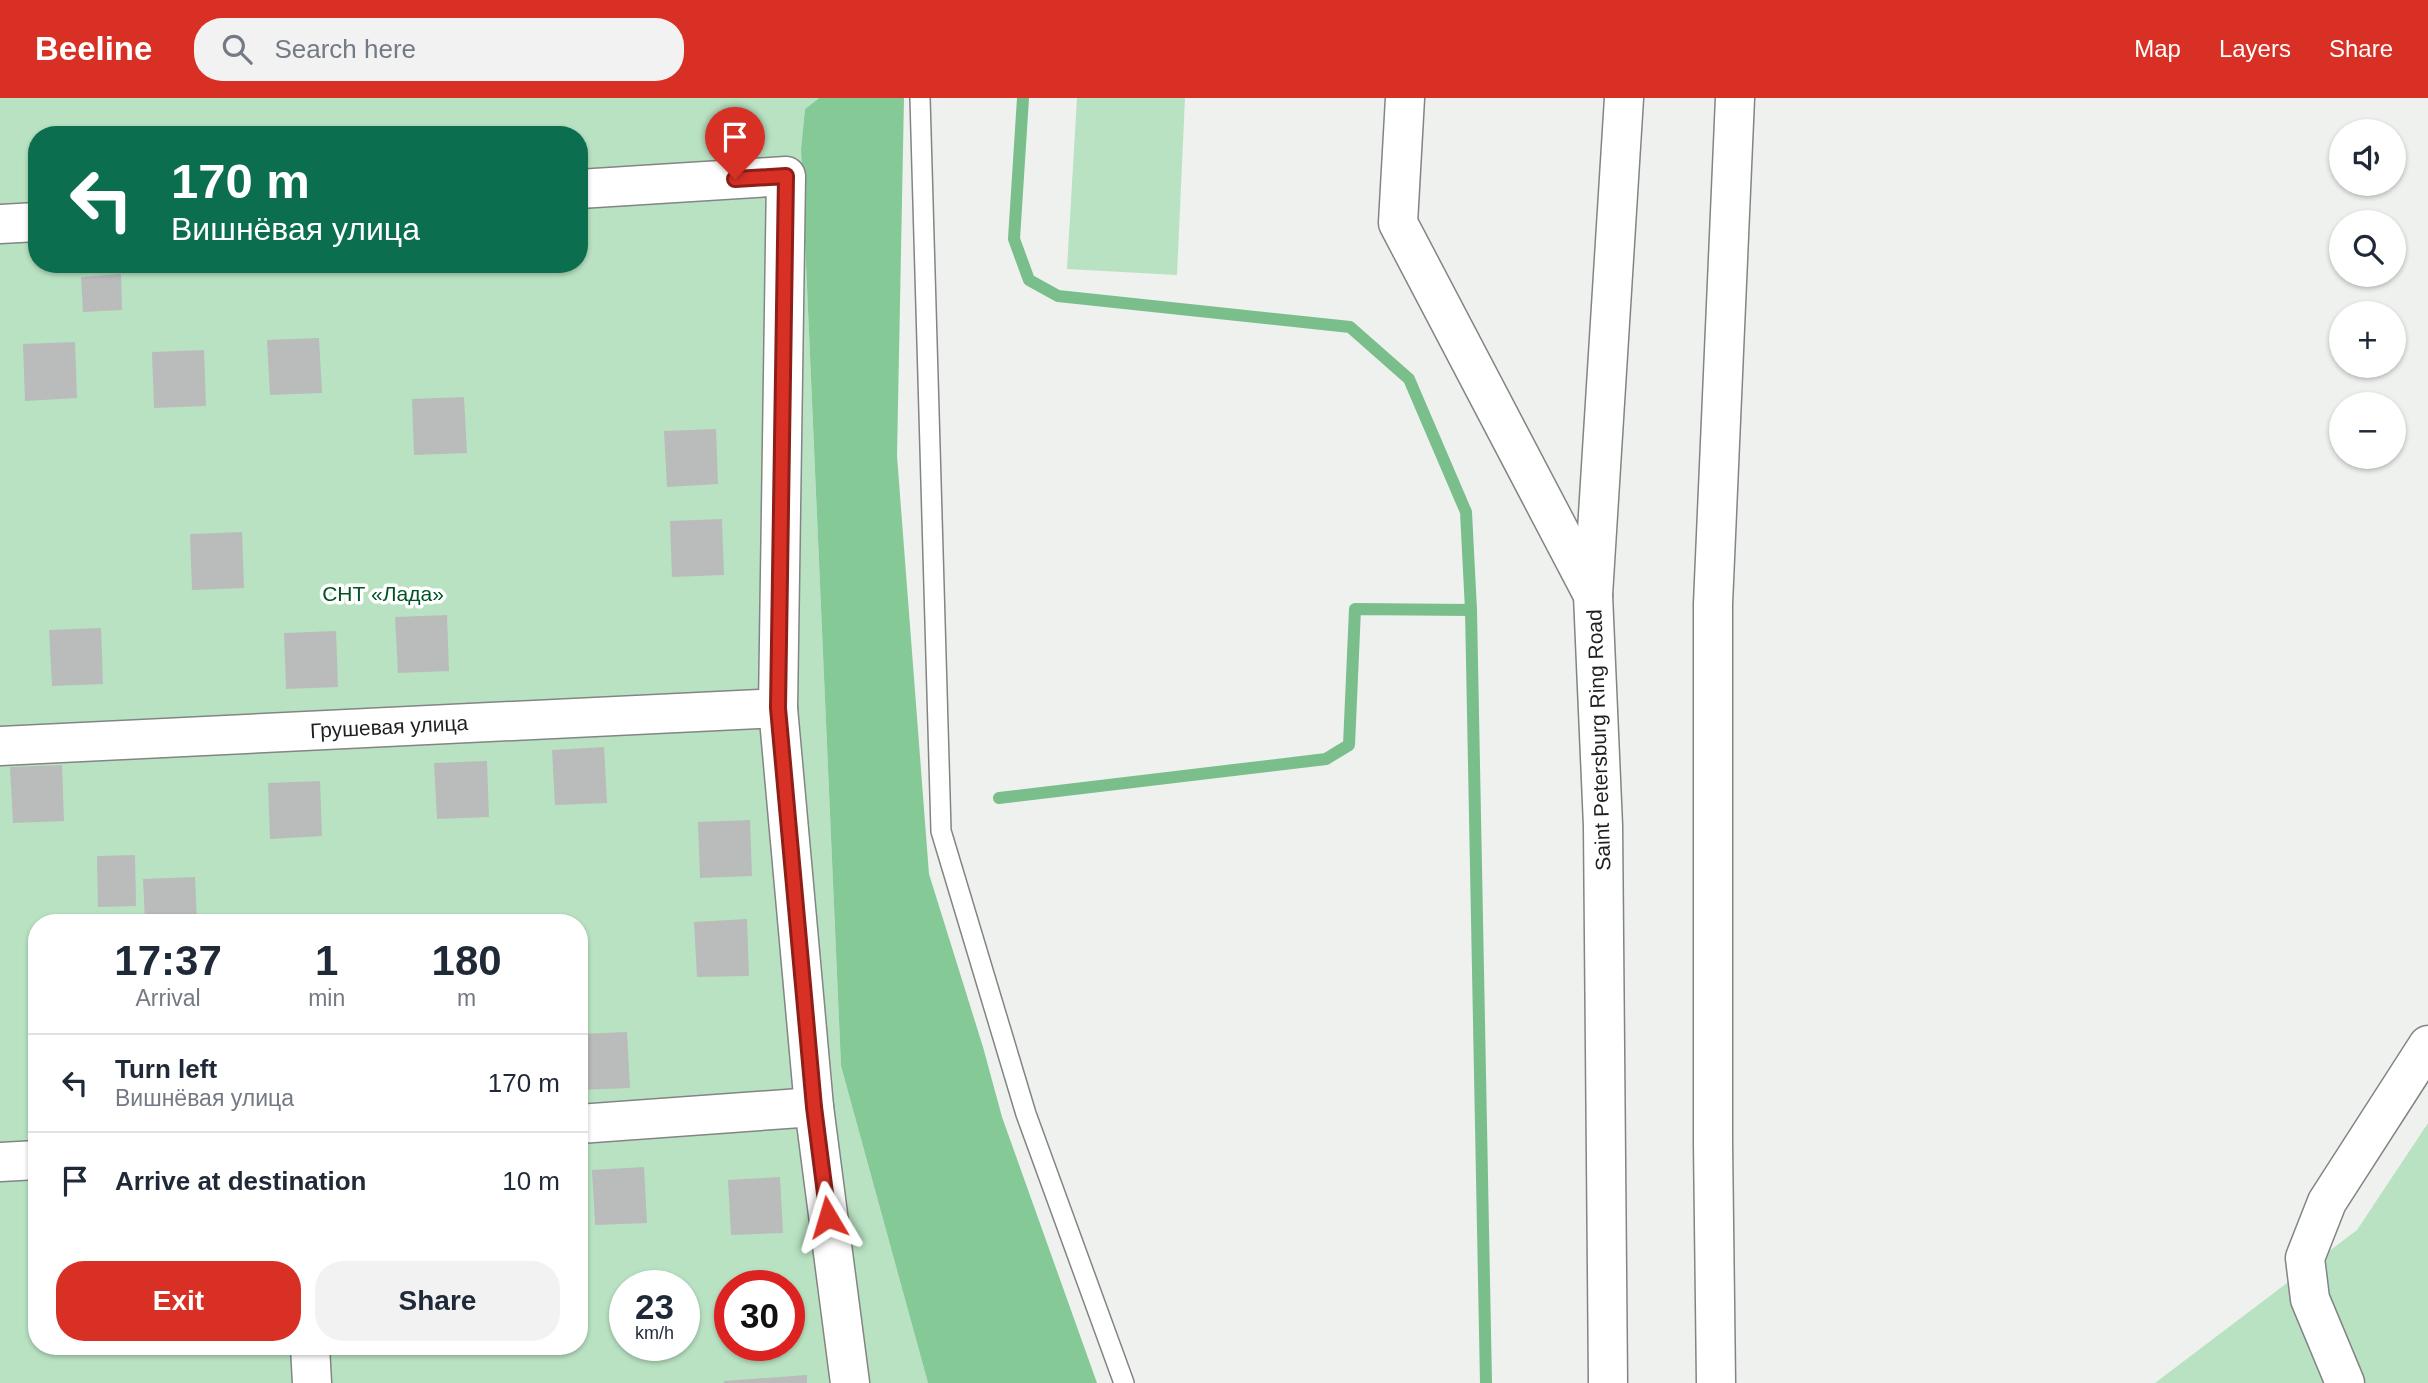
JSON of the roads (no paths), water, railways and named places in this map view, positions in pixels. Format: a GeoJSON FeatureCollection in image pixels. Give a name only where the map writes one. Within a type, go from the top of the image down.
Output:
{"type":"FeatureCollection","features":[{"type":"Feature","properties":{"kind":"main road"},"geometry":{"type":"LineString","coordinates":[[1405,98],[1398,223],[1593,595]]}},
{"type":"Feature","properties":{"kind":"main road","name":"Saint Petersburg Ring Road"},"geometry":{"type":"LineString","coordinates":[[1608,1383],[1603,827],[1593,595],[1624,98]]}},
{"type":"Feature","properties":{"kind":"main road"},"geometry":{"type":"LineString","coordinates":[[1716,1383],[1713,604],[1735,98]]}},
{"type":"Feature","properties":{"kind":"main road"},"geometry":{"type":"LineString","coordinates":[[588,187],[786,176],[778,708],[814,1107],[850,1383]]}},
{"type":"Feature","properties":{"kind":"main road"},"geometry":{"type":"LineString","coordinates":[[0,224],[28,222]]}},
{"type":"Feature","properties":{"kind":"main road","name":"Грушевая улица"},"geometry":{"type":"LineString","coordinates":[[0,746],[778,708]]}},
{"type":"Feature","properties":{"kind":"main road"},"geometry":{"type":"LineString","coordinates":[[2345,1383],[2310,1299],[2305,1258],[2327,1202],[2428,1045]]}},
{"type":"Feature","properties":{"kind":"main road"},"geometry":{"type":"LineString","coordinates":[[588,1123],[814,1107]]}},
{"type":"Feature","properties":{"kind":"main road"},"geometry":{"type":"LineString","coordinates":[[0,1162],[28,1160]]}},
{"type":"Feature","properties":{"kind":"main road"},"geometry":{"type":"LineString","coordinates":[[310,1355],[312,1383]]}},
{"type":"Feature","properties":{"kind":"lane"},"geometry":{"type":"LineString","coordinates":[[920,98],[941,831],[1026,1114],[1124,1383]]}},
{"type":"Feature","properties":{"kind":"waterway"},"geometry":{"type":"LineString","coordinates":[[1023,98],[1014,239],[1029,280],[1058,296],[1350,327],[1409,379],[1466,512],[1471,610],[1486,1383]]}},
{"type":"Feature","properties":{"kind":"waterway"},"geometry":{"type":"LineString","coordinates":[[999,798],[1326,759],[1349,745],[1355,609],[1471,610]]}},
{"type":"Feature","properties":{"kind":"park label","name":"СНТ «Лада»"},"geometry":{"type":"Point","coordinates":[383,594]}}]}
